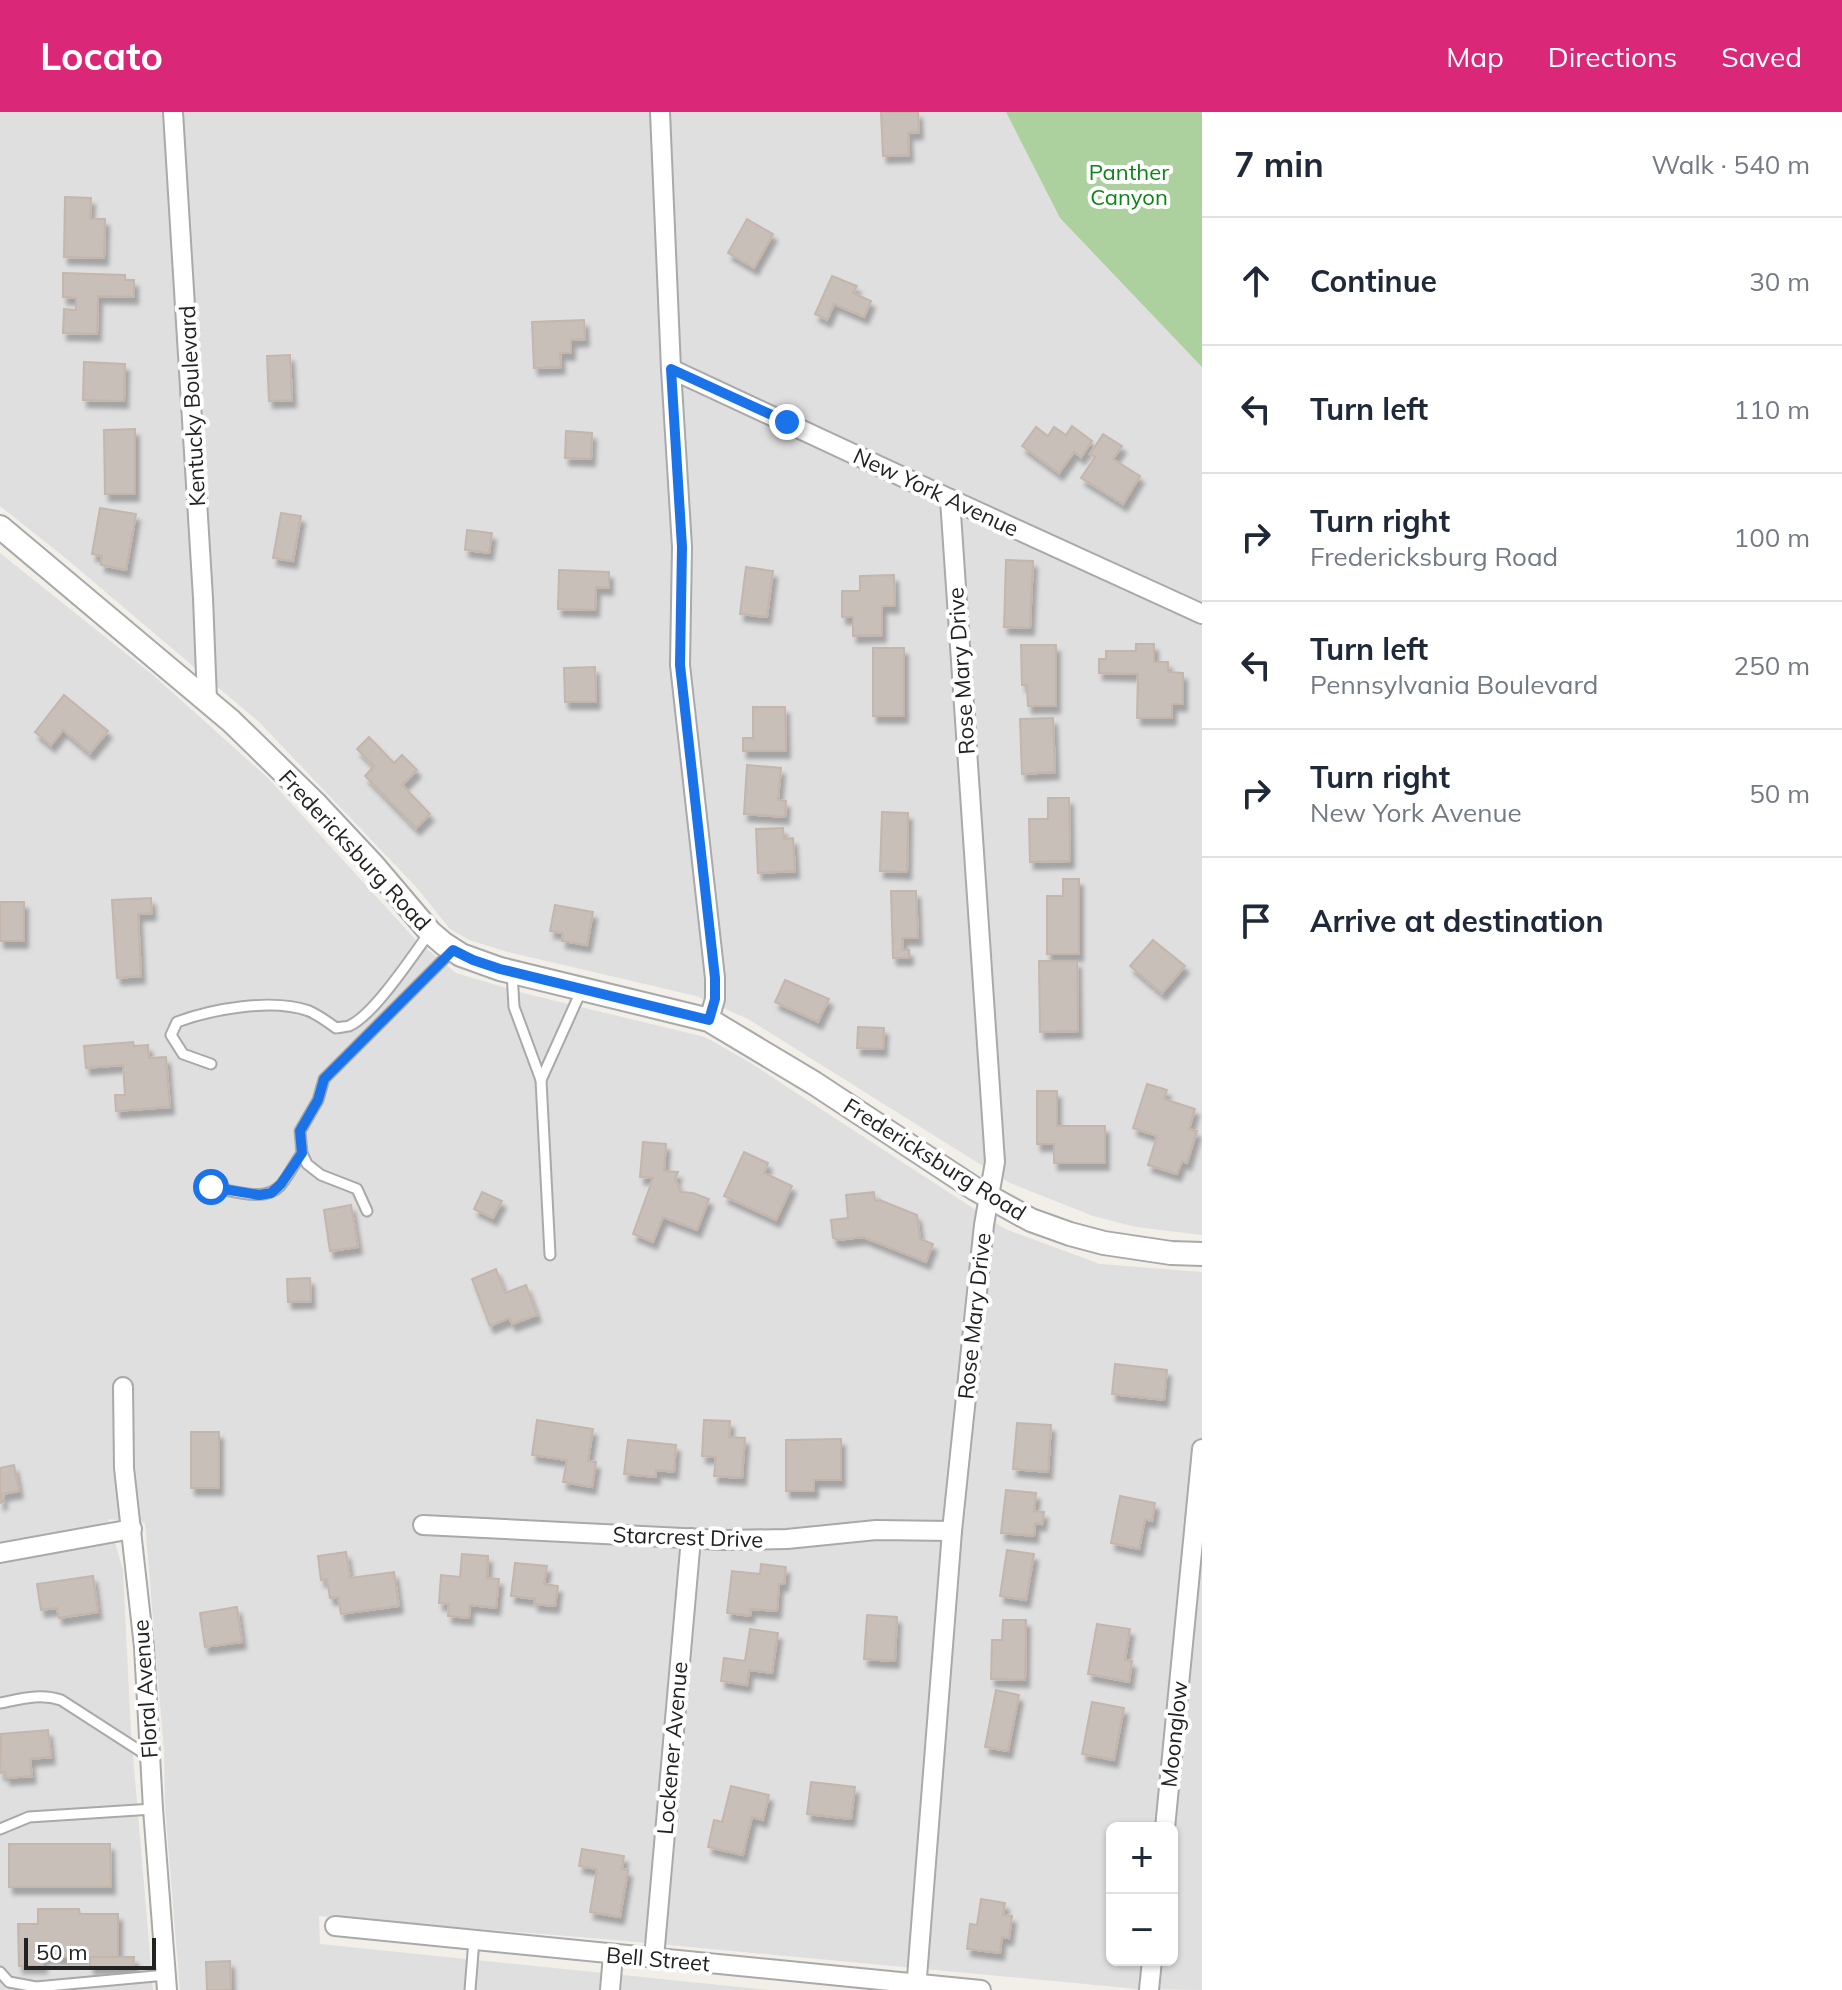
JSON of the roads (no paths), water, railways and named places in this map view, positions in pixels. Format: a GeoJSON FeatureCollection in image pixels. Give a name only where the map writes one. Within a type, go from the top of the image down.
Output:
{"type":"FeatureCollection","features":[{"type":"Feature","properties":{"kind":"street","name":"Kentucky Boulevard"},"geometry":{"type":"LineString","coordinates":[[173,112],[207,700]]}},
{"type":"Feature","properties":{"kind":"street"},"geometry":{"type":"LineString","coordinates":[[660,112],[682,547],[680,665],[715,978],[715,999],[709,1020]]}},
{"type":"Feature","properties":{"kind":"street","name":"New York Avenue"},"geometry":{"type":"LineString","coordinates":[[671,369],[1202,614]]}},
{"type":"Feature","properties":{"kind":"street","name":"Rose Mary Drive"},"geometry":{"type":"LineString","coordinates":[[916,1987],[952,1531],[984,1225],[995,1162],[950,499]]}},
{"type":"Feature","properties":{"kind":"street","name":"Fredericksburg Road"},"geometry":{"type":"LineString","coordinates":[[0,527],[207,700],[314,802],[430,932],[453,950],[512,972],[709,1020],[814,1083],[962,1181],[1031,1220],[1104,1243],[1171,1253],[1202,1254]]}},
{"type":"Feature","properties":{"kind":"street","name":"Floral Avenue"},"geometry":{"type":"LineString","coordinates":[[123,1387],[124,1468],[144,1647],[166,1982]]}},
{"type":"Feature","properties":{"kind":"street","name":"Moonglow"},"geometry":{"type":"LineString","coordinates":[[1166,1822],[1202,1449]]}},
{"type":"Feature","properties":{"kind":"street","name":"Starcrest Drive"},"geometry":{"type":"LineString","coordinates":[[423,1525],[723,1540],[787,1539],[876,1530],[952,1531]]}},
{"type":"Feature","properties":{"kind":"street"},"geometry":{"type":"LineString","coordinates":[[0,1553],[132,1529]]}},
{"type":"Feature","properties":{"kind":"street","name":"Lockener Avenue"},"geometry":{"type":"LineString","coordinates":[[654,1958],[691,1538]]}},
{"type":"Feature","properties":{"kind":"street","name":"Bell Street"},"geometry":{"type":"LineString","coordinates":[[335,1926],[916,1987],[981,1990]]}},
{"type":"Feature","properties":{"kind":"street"},"geometry":{"type":"LineString","coordinates":[[610,1990],[613,1955]]}},
{"type":"Feature","properties":{"kind":"street"},"geometry":{"type":"LineString","coordinates":[[1149,1990],[1151,1966]]}},
{"type":"Feature","properties":{"kind":"lane"},"geometry":{"type":"LineString","coordinates":[[211,1064],[183,1054],[171,1035],[177,1022],[204,1013],[271,1004],[309,1011],[336,1028],[349,1026],[367,1013],[384,994],[430,932]]}},
{"type":"Feature","properties":{"kind":"lane"},"geometry":{"type":"LineString","coordinates":[[367,1211],[357,1189],[321,1175],[307,1164],[302,1153],[300,1131],[318,1100],[324,1079],[453,950]]}},
{"type":"Feature","properties":{"kind":"lane"},"geometry":{"type":"LineString","coordinates":[[512,972],[514,1007],[541,1080],[550,1255]]}},
{"type":"Feature","properties":{"kind":"lane"},"geometry":{"type":"LineString","coordinates":[[541,1080],[582,989]]}},
{"type":"Feature","properties":{"kind":"lane"},"geometry":{"type":"LineString","coordinates":[[211,1187],[259,1195],[271,1193],[302,1153]]}},
{"type":"Feature","properties":{"kind":"lane"},"geometry":{"type":"LineString","coordinates":[[0,1703],[37,1696],[61,1700],[151,1758]]}},
{"type":"Feature","properties":{"kind":"lane"},"geometry":{"type":"LineString","coordinates":[[0,1829],[29,1817],[153,1809]]}},
{"type":"Feature","properties":{"kind":"lane"},"geometry":{"type":"LineString","coordinates":[[470,1990],[474,1940]]}},
{"type":"Feature","properties":{"kind":"lane"},"geometry":{"type":"LineString","coordinates":[[0,1972],[9,1982],[36,1987],[166,1982]]}},
{"type":"Feature","properties":{"kind":"park label","name":"Panther Canyon"},"geometry":{"type":"Point","coordinates":[1129,184]}}]}
